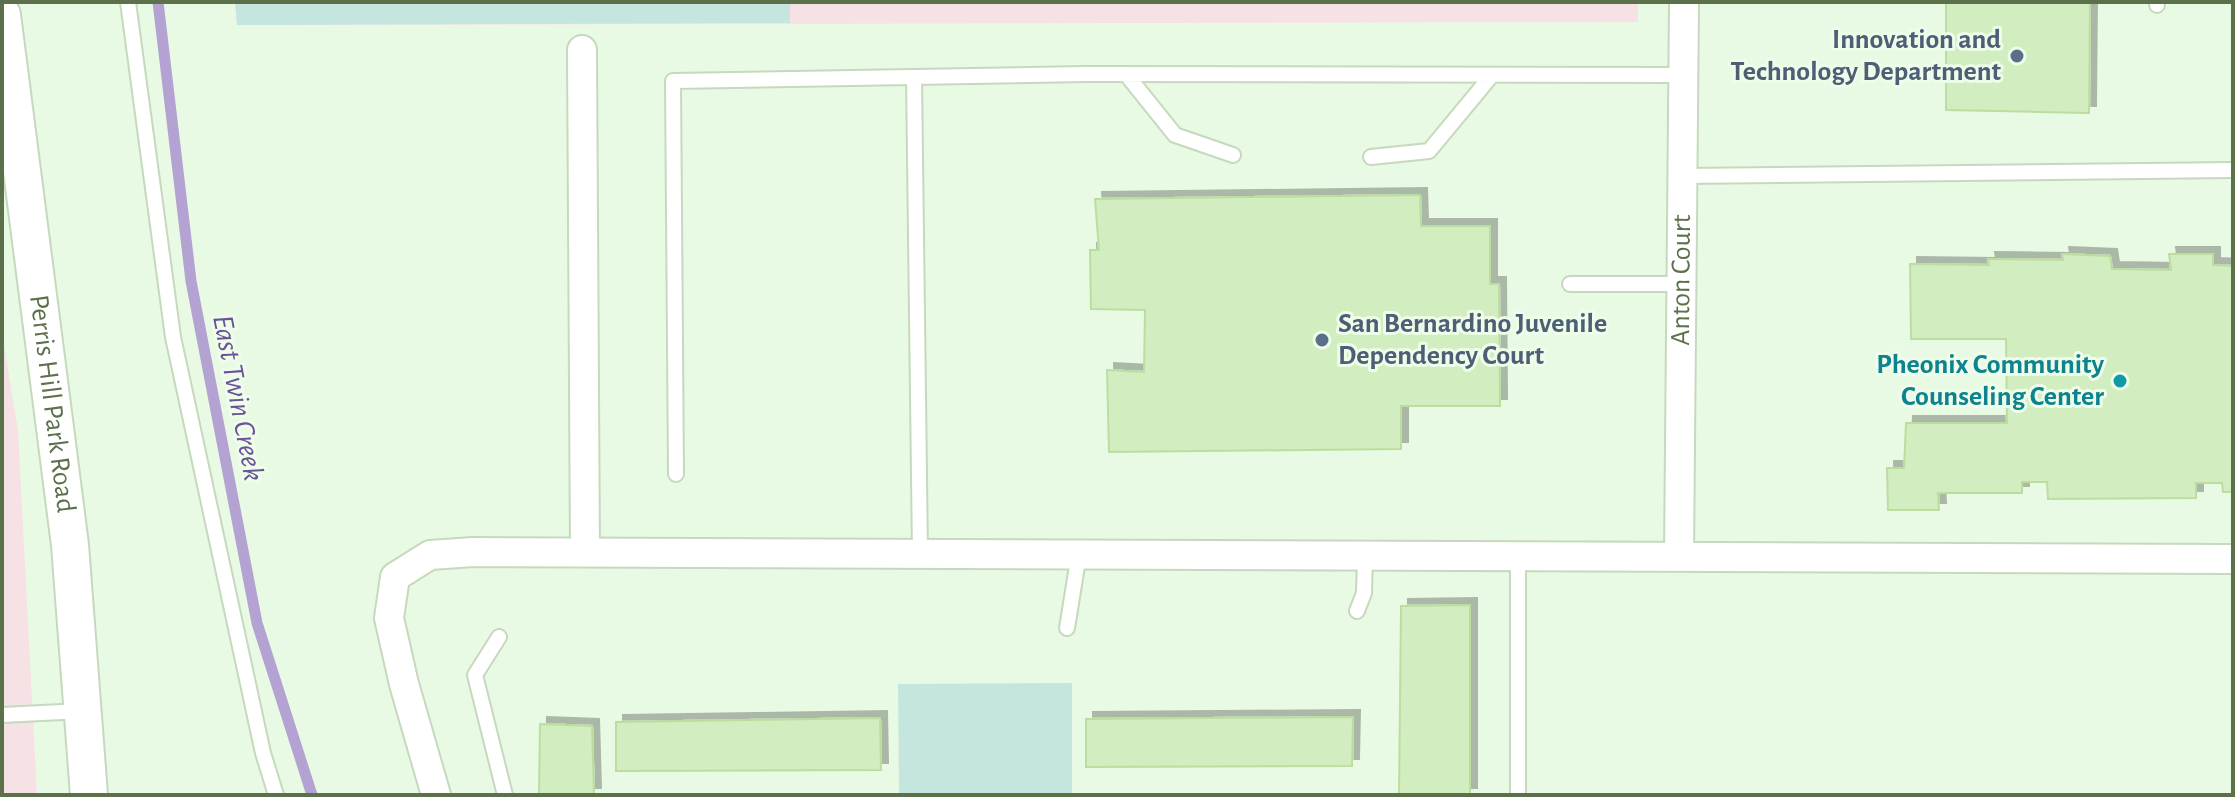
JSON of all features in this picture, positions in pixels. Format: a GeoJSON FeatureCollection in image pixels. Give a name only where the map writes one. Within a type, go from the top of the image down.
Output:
{"type":"FeatureCollection","features":[{"type":"Feature","properties":{"kind":"street","name":"Anton Court"},"geometry":{"type":"LineString","coordinates":[[1679,556],[1684,2]]}},
{"type":"Feature","properties":{"kind":"street","name":"Perris Hill Park Road"},"geometry":{"type":"LineString","coordinates":[[2,15],[7,110],[70,545],[89,795]]}},
{"type":"Feature","properties":{"kind":"street"},"geometry":{"type":"LineString","coordinates":[[582,50],[585,552]]}},
{"type":"Feature","properties":{"kind":"street"},"geometry":{"type":"LineString","coordinates":[[436,795],[404,684],[389,618],[395,577],[430,555],[585,552],[2233,559]]}},
{"type":"Feature","properties":{"kind":"lane"},"geometry":{"type":"LineString","coordinates":[[128,2],[173,337],[263,753],[276,795]]}},
{"type":"Feature","properties":{"kind":"lane"},"geometry":{"type":"LineString","coordinates":[[676,474],[673,81],[1126,74],[1684,75]]}},
{"type":"Feature","properties":{"kind":"lane"},"geometry":{"type":"LineString","coordinates":[[1126,74],[1175,135],[1233,155]]}},
{"type":"Feature","properties":{"kind":"lane"},"geometry":{"type":"LineString","coordinates":[[1371,157],[1429,151],[1492,75]]}},
{"type":"Feature","properties":{"kind":"lane"},"geometry":{"type":"LineString","coordinates":[[914,77],[920,554]]}},
{"type":"Feature","properties":{"kind":"lane"},"geometry":{"type":"LineString","coordinates":[[1683,176],[2233,170]]}},
{"type":"Feature","properties":{"kind":"lane"},"geometry":{"type":"LineString","coordinates":[[1570,284],[1682,284]]}},
{"type":"Feature","properties":{"kind":"lane"},"geometry":{"type":"LineString","coordinates":[[1067,628],[1079,554]]}},
{"type":"Feature","properties":{"kind":"lane"},"geometry":{"type":"LineString","coordinates":[[1357,611],[1364,593],[1365,556]]}},
{"type":"Feature","properties":{"kind":"lane"},"geometry":{"type":"LineString","coordinates":[[1518,556],[1518,795]]}},
{"type":"Feature","properties":{"kind":"lane"},"geometry":{"type":"LineString","coordinates":[[499,637],[475,675],[505,795]]}},
{"type":"Feature","properties":{"kind":"lane"},"geometry":{"type":"LineString","coordinates":[[2,715],[82,711]]}},
{"type":"Feature","properties":{"kind":"shaded area"},"geometry":{"type":"Polygon","coordinates":[[[235,2],[1638,2],[1638,22],[237,25],[235,2]]]}},
{"type":"Feature","properties":{"kind":"shaded area"},"geometry":{"type":"Polygon","coordinates":[[[235,2],[790,2],[790,23],[237,25],[235,2]]]}},
{"type":"Feature","properties":{"kind":"shaded area"},"geometry":{"type":"Polygon","coordinates":[[[2,333],[18,430],[37,795],[2,795],[2,333]]]}},
{"type":"Feature","properties":{"kind":"shaded area"},"geometry":{"type":"Polygon","coordinates":[[[1072,683],[1072,795],[899,795],[898,684],[1072,683]]]}},
{"type":"Feature","properties":{"kind":"building","name":"Innovation and Technology Department"},"geometry":{"type":"Polygon","coordinates":[[[1946,2],[2090,2],[2089,113],[1946,110],[1946,2]]]}},
{"type":"Feature","properties":{"kind":"building","name":"San Bernardino Juvenile Dependency Court"},"geometry":{"type":"Polygon","coordinates":[[[1420,195],[1421,226],[1490,226],[1490,284],[1499,284],[1500,406],[1401,406],[1401,449],[1109,452],[1107,370],[1144,372],[1145,310],[1091,309],[1090,250],[1099,250],[1095,199],[1420,195]]]}},
{"type":"Feature","properties":{"kind":"building","name":"Pheonix Community Counseling Center"},"geometry":{"type":"Polygon","coordinates":[[[2062,254],[2110,256],[2112,269],[2171,270],[2169,254],[2213,254],[2213,265],[2233,266],[2233,492],[2223,492],[2222,483],[2196,483],[2196,498],[2048,499],[2047,482],[2022,482],[2022,493],[1938,493],[1939,510],[1888,510],[1887,468],[1904,468],[1906,423],[2007,423],[2006,339],[1911,339],[1910,264],[1989,265],[1988,259],[2063,260],[2062,254]]]}},
{"type":"Feature","properties":{"kind":"building"},"geometry":{"type":"Polygon","coordinates":[[[1470,605],[1470,795],[1399,795],[1401,606],[1470,605]]]}},
{"type":"Feature","properties":{"kind":"building"},"geometry":{"type":"Polygon","coordinates":[[[1353,717],[1352,766],[1086,767],[1086,719],[1353,717]]]}},
{"type":"Feature","properties":{"kind":"building"},"geometry":{"type":"Polygon","coordinates":[[[880,718],[881,770],[616,771],[616,722],[880,718]]]}},
{"type":"Feature","properties":{"kind":"building"},"geometry":{"type":"Polygon","coordinates":[[[540,724],[592,726],[594,795],[539,795],[540,724]]]}},
{"type":"Feature","properties":{"kind":"waterway","name":"East Twin Creek"},"geometry":{"type":"LineString","coordinates":[[158,2],[191,281],[257,623],[312,795]]}},
{"type":"Feature","properties":{"kind":"place","name":"Innovation and Technology Department"},"geometry":{"type":"Point","coordinates":[2017,56]}},
{"type":"Feature","properties":{"kind":"place","name":"San Bernardino Juvenile Dependency Court"},"geometry":{"type":"Point","coordinates":[1322,340]}},
{"type":"Feature","properties":{"kind":"place","name":"Pheonix Community Counseling Center"},"geometry":{"type":"Point","coordinates":[2120,381]}}]}
